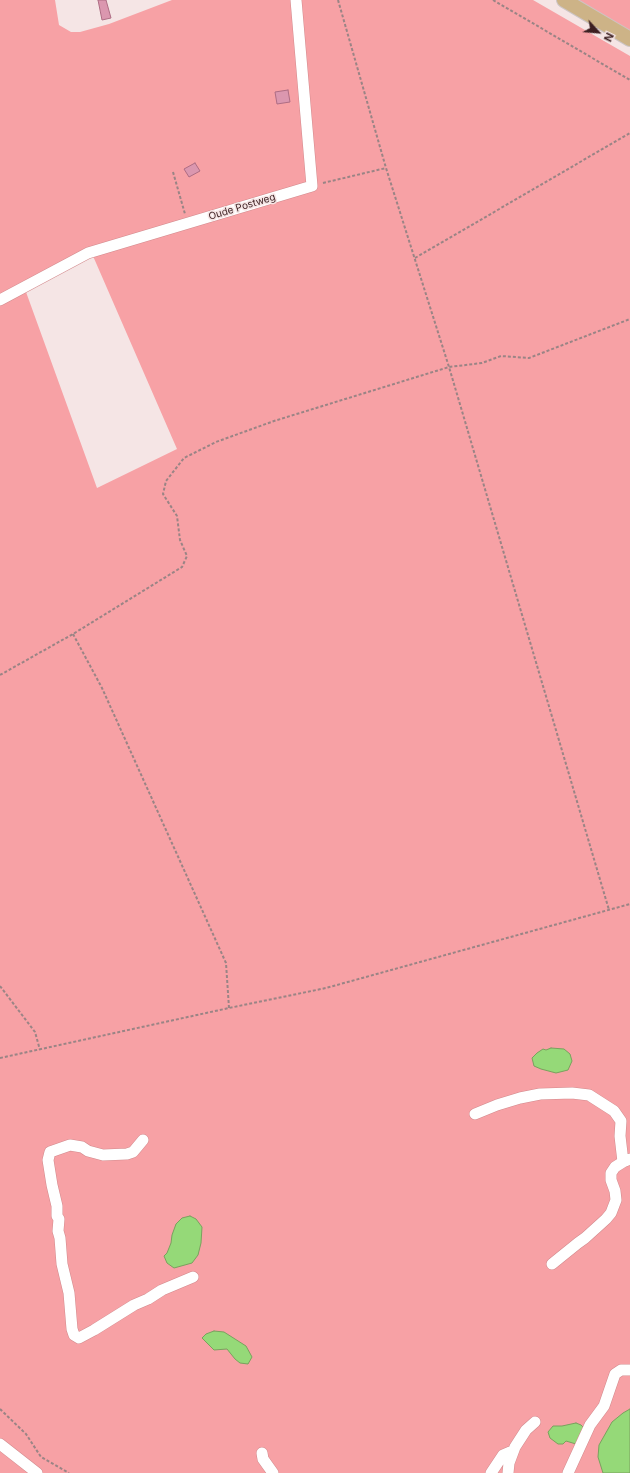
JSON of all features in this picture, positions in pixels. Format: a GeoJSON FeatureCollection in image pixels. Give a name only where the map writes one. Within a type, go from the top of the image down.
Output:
{"type":"FeatureCollection","features":[{"type":"Feature","properties":{"kind":"main road"},"geometry":{"type":"LineString","coordinates":[[564,0],[630,39]]}},
{"type":"Feature","properties":{"kind":"street"},"geometry":{"type":"LineString","coordinates":[[296,0],[312,186]]}},
{"type":"Feature","properties":{"kind":"street","name":"Oude Postweg"},"geometry":{"type":"LineString","coordinates":[[0,300],[88,253],[312,186]]}},
{"type":"Feature","properties":{"kind":"street"},"geometry":{"type":"LineString","coordinates":[[475,1114],[520,1098],[540,1094],[572,1093],[589,1095],[614,1111],[621,1121],[620,1136],[626,1160],[615,1167],[611,1173],[611,1180],[615,1191],[616,1200],[611,1213],[585,1238],[552,1264]]}},
{"type":"Feature","properties":{"kind":"street"},"geometry":{"type":"LineString","coordinates":[[143,1140],[133,1152],[127,1154],[103,1154],[88,1151],[82,1147],[70,1145],[50,1152],[48,1160],[57,1206],[57,1216],[59,1219],[58,1231],[62,1264],[68,1283],[72,1329],[74,1335],[79,1338],[134,1305],[193,1276]]}},
{"type":"Feature","properties":{"kind":"street"},"geometry":{"type":"LineString","coordinates":[[568,1473],[590,1425],[604,1406],[615,1374],[621,1370],[630,1370]]}},
{"type":"Feature","properties":{"kind":"street"},"geometry":{"type":"LineString","coordinates":[[508,1473],[509,1463],[515,1447],[526,1430],[535,1422]]}},
{"type":"Feature","properties":{"kind":"street"},"geometry":{"type":"LineString","coordinates":[[0,1444],[37,1473]]}},
{"type":"Feature","properties":{"kind":"street"},"geometry":{"type":"LineString","coordinates":[[491,1473],[503,1455],[510,1452]]}},
{"type":"Feature","properties":{"kind":"street"},"geometry":{"type":"LineString","coordinates":[[262,1453],[263,1459],[272,1473]]}},
{"type":"Feature","properties":{"kind":"path"},"geometry":{"type":"LineString","coordinates":[[338,0],[386,168],[449,367],[609,910]]}},
{"type":"Feature","properties":{"kind":"path"},"geometry":{"type":"LineString","coordinates":[[493,0],[630,80]]}},
{"type":"Feature","properties":{"kind":"path"},"geometry":{"type":"LineString","coordinates":[[415,258],[630,133]]}},
{"type":"Feature","properties":{"kind":"path"},"geometry":{"type":"LineString","coordinates":[[312,186],[386,168]]}},
{"type":"Feature","properties":{"kind":"path"},"geometry":{"type":"LineString","coordinates":[[173,172],[188,223]]}},
{"type":"Feature","properties":{"kind":"path"},"geometry":{"type":"LineString","coordinates":[[0,675],[73,634],[182,567],[187,556],[180,540],[177,516],[164,494],[166,481],[184,458],[216,442],[274,420],[449,367],[482,363],[501,356],[529,358],[630,319]]}},
{"type":"Feature","properties":{"kind":"path"},"geometry":{"type":"LineString","coordinates":[[73,634],[102,688],[226,963],[229,1008]]}},
{"type":"Feature","properties":{"kind":"path"},"geometry":{"type":"LineString","coordinates":[[0,1058],[326,988],[630,904]]}},
{"type":"Feature","properties":{"kind":"path"},"geometry":{"type":"LineString","coordinates":[[0,986],[35,1032],[40,1050]]}},
{"type":"Feature","properties":{"kind":"path"},"geometry":{"type":"LineString","coordinates":[[0,1409],[26,1434],[41,1457],[61,1467],[68,1473]]}},
{"type":"Feature","properties":{"kind":"shaded area"},"geometry":{"type":"Polygon","coordinates":[[[0,0],[55,0],[59,25],[71,32],[80,32],[109,24],[172,0],[533,0],[630,56],[630,1473],[0,1473],[0,0]],[[93,256],[26,292],[97,488],[177,449],[93,256]]]}},
{"type":"Feature","properties":{"kind":"shaded area"},"geometry":{"type":"Polygon","coordinates":[[[575,0],[630,0],[630,32],[575,0]]]}},
{"type":"Feature","properties":{"kind":"shaded area"},"geometry":{"type":"Polygon","coordinates":[[[551,1048],[564,1049],[570,1054],[572,1061],[568,1070],[556,1073],[534,1066],[532,1058],[543,1049],[546,1050],[551,1048]]]}},
{"type":"Feature","properties":{"kind":"shaded area"},"geometry":{"type":"Polygon","coordinates":[[[190,1216],[196,1219],[202,1227],[201,1243],[198,1255],[192,1263],[174,1268],[167,1263],[164,1256],[167,1253],[171,1243],[176,1224],[182,1218],[190,1216]]]}},
{"type":"Feature","properties":{"kind":"shaded area"},"geometry":{"type":"Polygon","coordinates":[[[214,1331],[224,1332],[246,1346],[252,1357],[248,1364],[240,1363],[227,1349],[214,1350],[202,1338],[206,1334],[214,1331]]]}},
{"type":"Feature","properties":{"kind":"shaded area"},"geometry":{"type":"Polygon","coordinates":[[[630,1409],[630,1473],[603,1473],[598,1457],[599,1445],[612,1422],[630,1409]]]}},
{"type":"Feature","properties":{"kind":"shaded area"},"geometry":{"type":"Polygon","coordinates":[[[576,1423],[584,1428],[576,1444],[566,1441],[563,1444],[558,1444],[550,1438],[548,1432],[553,1426],[576,1423]]]}},
{"type":"Feature","properties":{"kind":"building"},"geometry":{"type":"Polygon","coordinates":[[[98,0],[106,0],[111,18],[102,20],[98,0]]]}},
{"type":"Feature","properties":{"kind":"building"},"geometry":{"type":"Polygon","coordinates":[[[288,90],[290,102],[277,104],[275,92],[288,90]]]}},
{"type":"Feature","properties":{"kind":"building"},"geometry":{"type":"Polygon","coordinates":[[[195,163],[200,171],[189,177],[184,169],[195,163]]]}}]}
